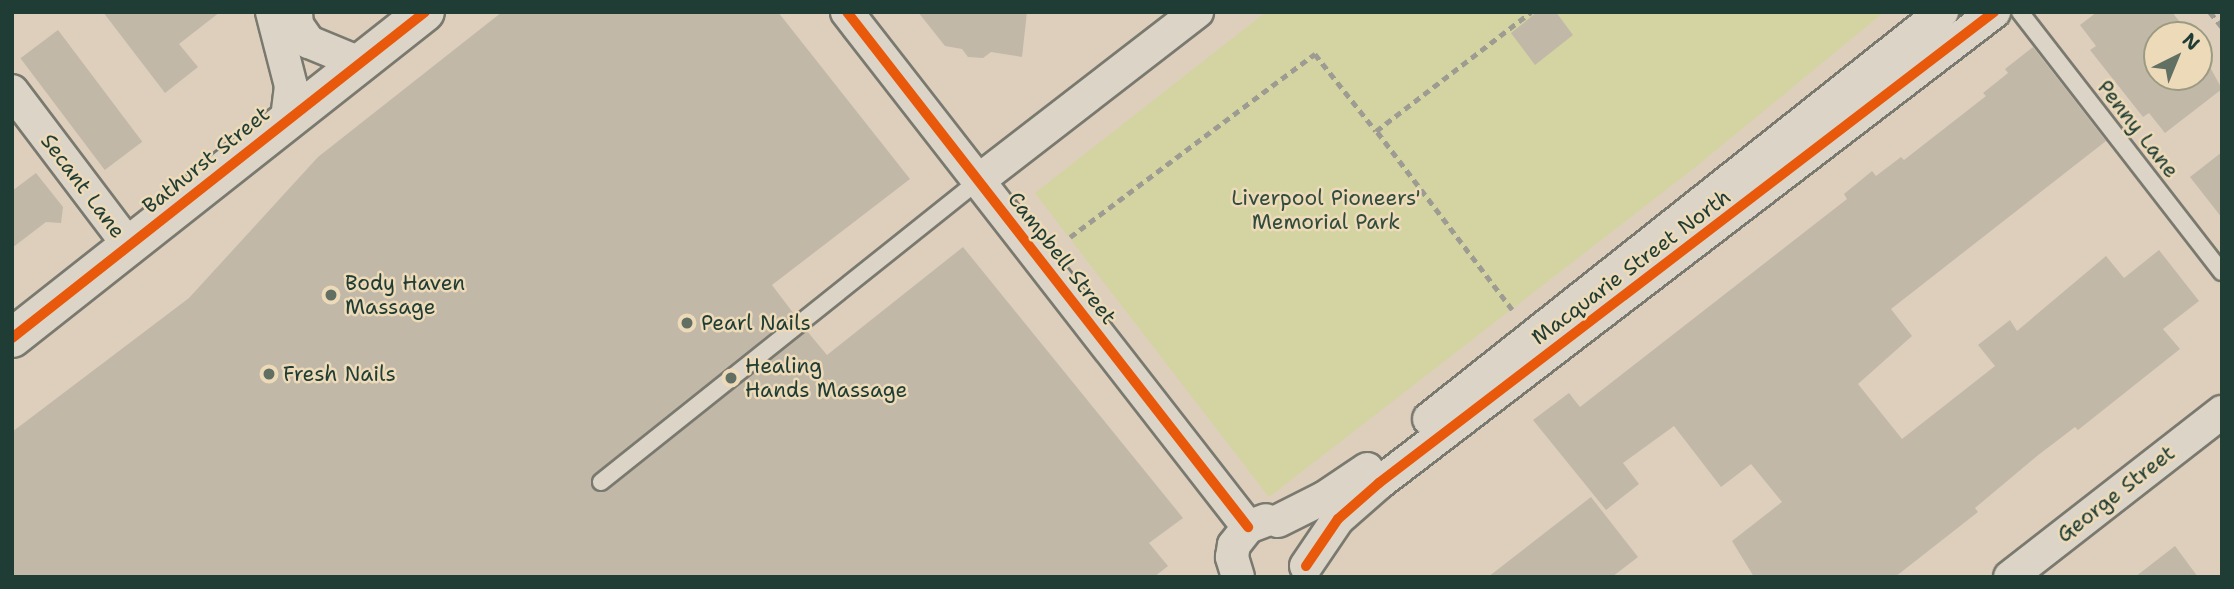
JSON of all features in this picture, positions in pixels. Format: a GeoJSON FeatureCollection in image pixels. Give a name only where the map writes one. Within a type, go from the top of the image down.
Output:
{"type":"FeatureCollection","features":[{"type":"Feature","properties":{"kind":"street"},"geometry":{"type":"LineString","coordinates":[[272,12],[291,86],[287,120]]}},
{"type":"Feature","properties":{"kind":"street"},"geometry":{"type":"LineString","coordinates":[[296,12],[297,25],[309,42],[360,63]]}},
{"type":"Feature","properties":{"kind":"street","name":"Bathurst Street"},"geometry":{"type":"LineString","coordinates":[[12,338],[425,12]]}},
{"type":"Feature","properties":{"kind":"street","name":"Campbell Street"},"geometry":{"type":"LineString","coordinates":[[846,12],[978,181],[1263,524],[1298,533],[1304,543],[1304,572]]}},
{"type":"Feature","properties":{"kind":"street"},"geometry":{"type":"LineString","coordinates":[[978,181],[1197,12]]}},
{"type":"Feature","properties":{"kind":"street","name":"Macquarie Street North"},"geometry":{"type":"LineString","coordinates":[[1263,524],[1324,498],[1368,469],[1942,12]]}},
{"type":"Feature","properties":{"kind":"street","name":"Macquarie Street North"},"geometry":{"type":"LineString","coordinates":[[1304,572],[1344,513],[1379,482],[1994,12]]}},
{"type":"Feature","properties":{"kind":"street","name":"Secant Lane"},"geometry":{"type":"LineString","coordinates":[[12,91],[130,247]]}},
{"type":"Feature","properties":{"kind":"street","name":"George Street"},"geometry":{"type":"LineString","coordinates":[[2010,577],[2222,412]]}},
{"type":"Feature","properties":{"kind":"street"},"geometry":{"type":"LineString","coordinates":[[1238,577],[1232,557],[1263,524]]}},
{"type":"Feature","properties":{"kind":"lane","name":"Penny Lane"},"geometry":{"type":"LineString","coordinates":[[2020,12],[2222,272]]}},
{"type":"Feature","properties":{"kind":"lane"},"geometry":{"type":"LineString","coordinates":[[601,482],[978,181]]}},
{"type":"Feature","properties":{"kind":"path"},"geometry":{"type":"LineString","coordinates":[[1376,131],[1531,12]]}},
{"type":"Feature","properties":{"kind":"path"},"geometry":{"type":"LineString","coordinates":[[2210,12],[2222,27]]}},
{"type":"Feature","properties":{"kind":"path"},"geometry":{"type":"LineString","coordinates":[[1070,237],[1315,54],[1512,310]]}},
{"type":"Feature","properties":{"kind":"green space","name":"Liverpool Pioneers' Memorial Park"},"geometry":{"type":"Polygon","coordinates":[[[1266,12],[1884,12],[1698,165],[1269,497],[1035,193],[1266,12]]]}},
{"type":"Feature","properties":{"kind":"building"},"geometry":{"type":"Polygon","coordinates":[[[103,12],[220,12],[179,44],[198,67],[165,93],[103,12]]]}},
{"type":"Feature","properties":{"kind":"building"},"geometry":{"type":"Polygon","coordinates":[[[502,12],[778,12],[910,179],[772,285],[794,314],[594,474],[593,489],[608,490],[807,331],[827,355],[963,247],[1183,518],[1149,543],[1168,566],[1154,577],[12,577],[12,432],[189,298],[318,157],[502,12]]]}},
{"type":"Feature","properties":{"kind":"building"},"geometry":{"type":"Polygon","coordinates":[[[918,12],[1027,12],[1022,57],[991,52],[983,58],[968,57],[962,49],[945,46],[918,12]]]}},
{"type":"Feature","properties":{"kind":"building"},"geometry":{"type":"Polygon","coordinates":[[[1537,12],[1556,12],[1573,35],[1535,65],[1511,33],[1537,12]]]}},
{"type":"Feature","properties":{"kind":"building"},"geometry":{"type":"Polygon","coordinates":[[[2097,12],[2172,12],[2179,21],[2143,21],[2143,91],[2213,91],[2213,73],[2222,89],[2165,133],[2149,113],[2143,117],[2090,50],[2096,46],[2080,25],[2097,12]]]}},
{"type":"Feature","properties":{"kind":"building"},"geometry":{"type":"Polygon","coordinates":[[[58,30],[142,142],[105,170],[20,58],[58,30]]]}},
{"type":"Feature","properties":{"kind":"building"},"geometry":{"type":"Polygon","coordinates":[[[2033,47],[2106,141],[1891,309],[1912,336],[1858,384],[1902,439],[1995,366],[1978,345],[2010,320],[2017,331],[2106,256],[2124,278],[2159,250],[2199,301],[2163,329],[2180,349],[2078,430],[2075,427],[2037,456],[1975,508],[1978,512],[1895,577],[1754,577],[1732,541],[1782,502],[1751,464],[1721,487],[1674,426],[1623,463],[1639,484],[1606,510],[1533,420],[1569,393],[1580,407],[1847,199],[1844,194],[1872,171],[1876,176],[1901,157],[1904,160],[1986,96],[1983,93],[2008,73],[2005,69],[2033,47]]]}},
{"type":"Feature","properties":{"kind":"building"},"geometry":{"type":"Polygon","coordinates":[[[2222,152],[2222,218],[2190,177],[2222,152]]]}},
{"type":"Feature","properties":{"kind":"building"},"geometry":{"type":"Polygon","coordinates":[[[36,173],[63,207],[61,223],[46,222],[12,248],[12,191],[36,173]]]}},
{"type":"Feature","properties":{"kind":"building"},"geometry":{"type":"Polygon","coordinates":[[[1591,497],[1638,557],[1612,577],[1488,577],[1591,497]]]}},
{"type":"Feature","properties":{"kind":"building"},"geometry":{"type":"Polygon","coordinates":[[[2175,546],[2198,577],[2135,577],[2175,546]]]}},
{"type":"Feature","properties":{"kind":"cycle path"},"geometry":{"type":"LineString","coordinates":[[12,338],[425,12]]}},
{"type":"Feature","properties":{"kind":"cycle path"},"geometry":{"type":"LineString","coordinates":[[847,12],[1248,527]]}},
{"type":"Feature","properties":{"kind":"cycle path"},"geometry":{"type":"LineString","coordinates":[[1306,566],[1338,519],[1379,483],[1994,12]]}},
{"type":"Feature","properties":{"kind":"place","name":"Body Haven Massage"},"geometry":{"type":"Point","coordinates":[331,295]}},
{"type":"Feature","properties":{"kind":"place","name":"Pearl Nails"},"geometry":{"type":"Point","coordinates":[687,323]}},
{"type":"Feature","properties":{"kind":"place","name":"Fresh Nails"},"geometry":{"type":"Point","coordinates":[269,374]}},
{"type":"Feature","properties":{"kind":"place","name":"Healing Hands Massage"},"geometry":{"type":"Point","coordinates":[731,378]}}]}
